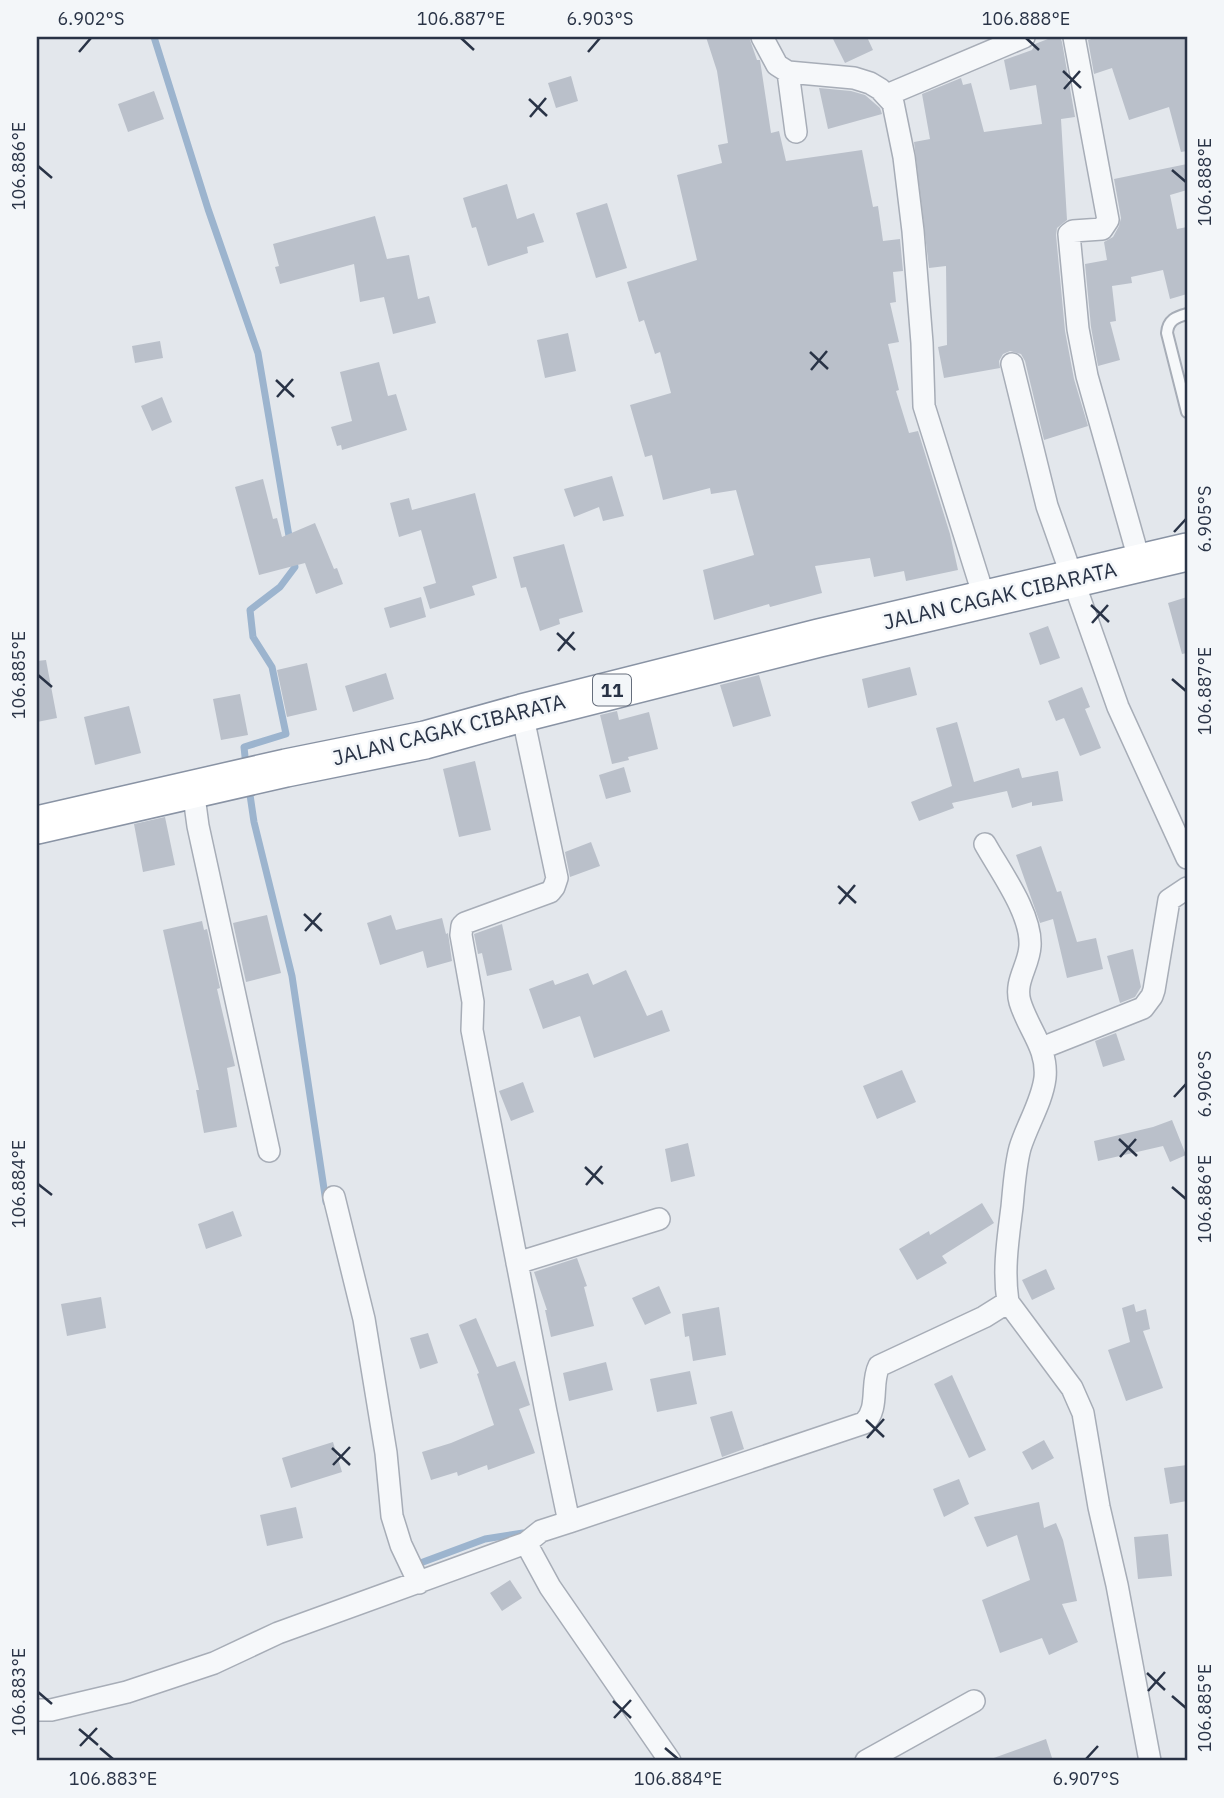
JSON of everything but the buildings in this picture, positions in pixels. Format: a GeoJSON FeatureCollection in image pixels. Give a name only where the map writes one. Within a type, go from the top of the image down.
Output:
{"type":"FeatureCollection","features":[{"type":"Feature","properties":{"kind":"highway","name":"JALAN CAGAK CIBARATA"},"geometry":{"type":"LineString","coordinates":[[37,825],[425,740],[806,641],[1187,552]]}},
{"type":"Feature","properties":{"kind":"street"},"geometry":{"type":"LineString","coordinates":[[762,37],[778,65],[788,72],[854,78],[870,83],[887,95],[896,113],[906,169],[922,343],[924,406],[985,600]]}},
{"type":"Feature","properties":{"kind":"street"},"geometry":{"type":"LineString","coordinates":[[887,95],[1024,37]]}},
{"type":"Feature","properties":{"kind":"street"},"geometry":{"type":"LineString","coordinates":[[1074,37],[1108,220],[1102,229],[1073,231],[1069,234],[1078,329],[1087,376],[1140,563]]}},
{"type":"Feature","properties":{"kind":"street"},"geometry":{"type":"LineString","coordinates":[[788,72],[796,132]]}},
{"type":"Feature","properties":{"kind":"street"},"geometry":{"type":"LineString","coordinates":[[1013,364],[1047,506],[1118,708],[1187,858]]}},
{"type":"Feature","properties":{"kind":"street"},"geometry":{"type":"LineString","coordinates":[[522,713],[556,882],[550,892],[465,923],[461,930],[473,1002],[472,1030],[569,1522]]}},
{"type":"Feature","properties":{"kind":"street"},"geometry":{"type":"LineString","coordinates":[[193,789],[198,825],[269,1151]]}},
{"type":"Feature","properties":{"kind":"street"},"geometry":{"type":"LineString","coordinates":[[985,844],[1020,906],[1029,932],[1029,954],[1018,988],[1020,1003],[1042,1048],[1045,1076],[1017,1158],[1004,1278],[1008,1303],[1072,1388],[1083,1413],[1150,1761]]}},
{"type":"Feature","properties":{"kind":"street"},"geometry":{"type":"LineString","coordinates":[[1042,1048],[1143,1008],[1154,990],[1169,900],[1187,888]]}},
{"type":"Feature","properties":{"kind":"street"},"geometry":{"type":"LineString","coordinates":[[334,1197],[363,1319],[386,1453],[392,1516],[401,1545],[419,1583]]}},
{"type":"Feature","properties":{"kind":"street"},"geometry":{"type":"LineString","coordinates":[[517,1263],[659,1219]]}},
{"type":"Feature","properties":{"kind":"street"},"geometry":{"type":"LineString","coordinates":[[37,1710],[51,1710],[140,1688],[214,1663],[278,1633],[526,1542],[541,1531],[864,1423],[873,1411],[879,1366],[1008,1303]]}},
{"type":"Feature","properties":{"kind":"street"},"geometry":{"type":"LineString","coordinates":[[526,1542],[550,1587],[670,1761]]}},
{"type":"Feature","properties":{"kind":"street"},"geometry":{"type":"LineString","coordinates":[[866,1761],[974,1701]]}},
{"type":"Feature","properties":{"kind":"lane"},"geometry":{"type":"LineString","coordinates":[[1187,314],[1175,317],[1167,333],[1187,412]]}},
{"type":"Feature","properties":{"kind":"waterway"},"geometry":{"type":"LineString","coordinates":[[154,37],[208,209],[258,353],[290,542]]}},
{"type":"Feature","properties":{"kind":"waterway"},"geometry":{"type":"LineString","coordinates":[[246,766],[244,747],[286,734],[272,667],[253,637],[250,610],[280,587],[295,567],[293,557]]}},
{"type":"Feature","properties":{"kind":"waterway"},"geometry":{"type":"LineString","coordinates":[[249,788],[254,822],[292,976],[326,1202]]}},
{"type":"Feature","properties":{"kind":"waterway"},"geometry":{"type":"LineString","coordinates":[[415,1565],[485,1539],[523,1533],[524,1538]]}}]}
